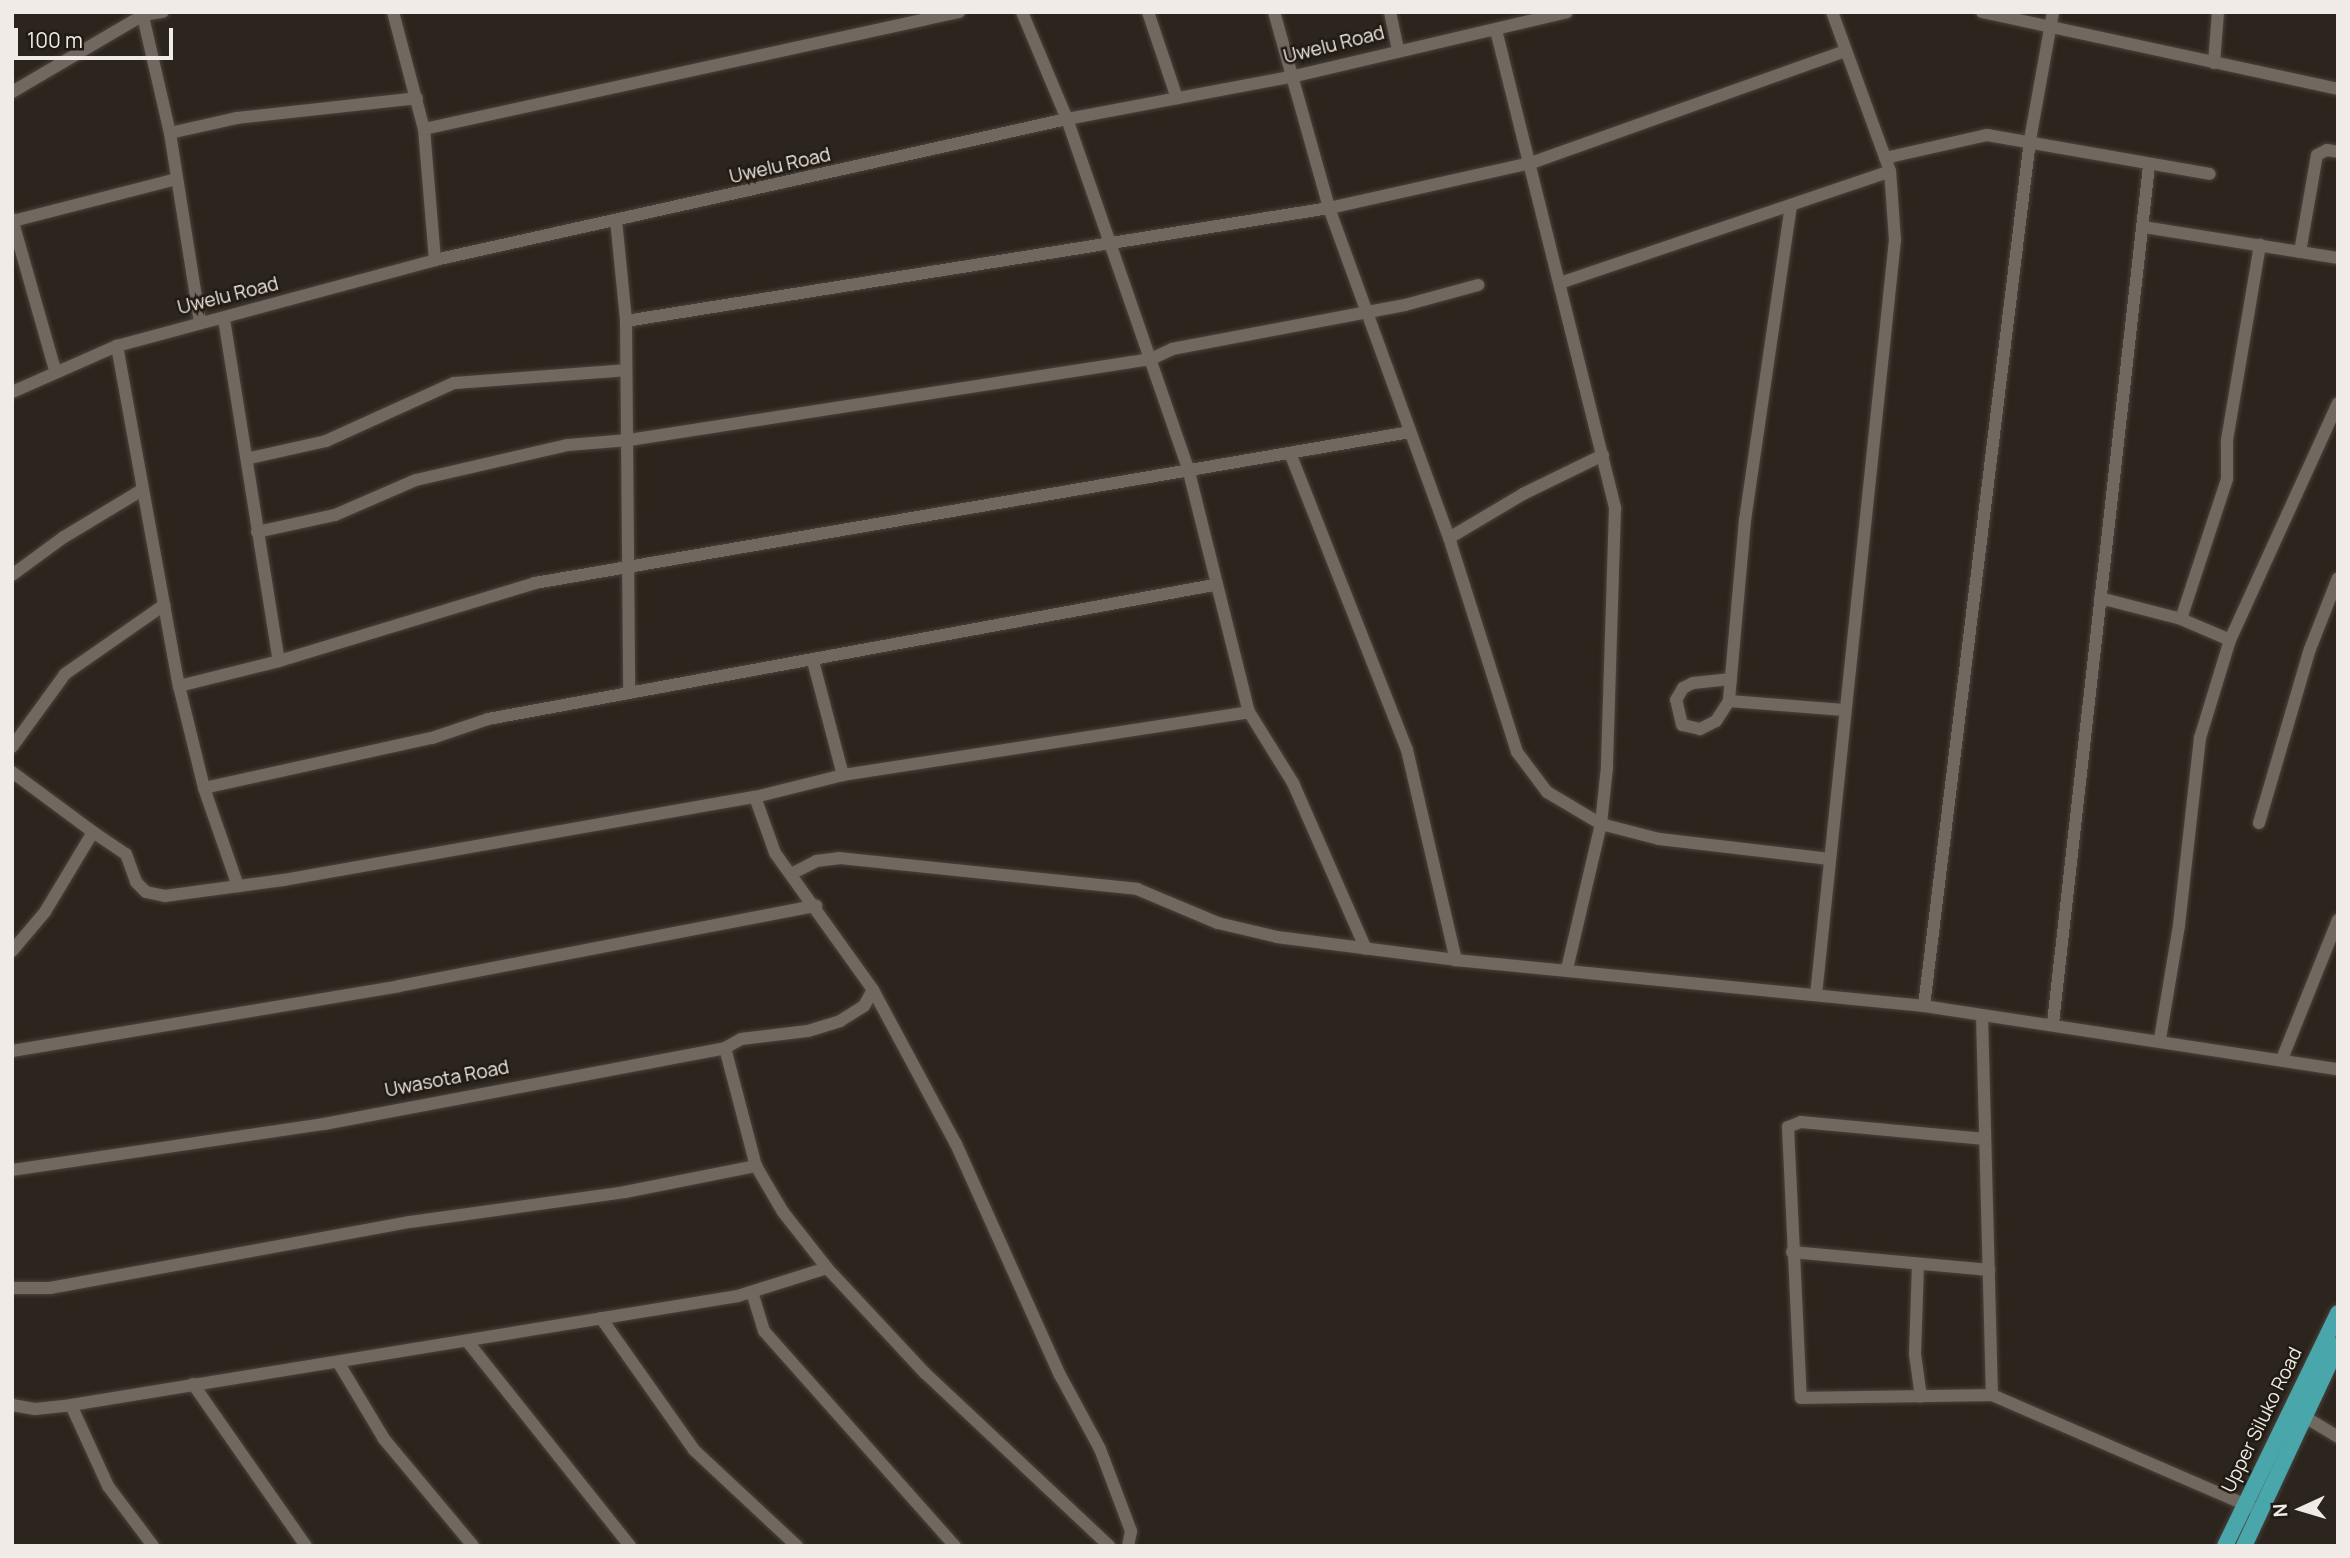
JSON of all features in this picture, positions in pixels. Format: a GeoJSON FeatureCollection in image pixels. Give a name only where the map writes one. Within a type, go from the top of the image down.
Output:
{"type":"FeatureCollection","features":[{"type":"Feature","properties":{"kind":"main road","name":"Upper Siluko Road"},"geometry":{"type":"LineString","coordinates":[[2225,1546],[2244,1502],[2338,1313]]}},
{"type":"Feature","properties":{"kind":"main road","name":"Upper Siluko Road"},"geometry":{"type":"LineString","coordinates":[[2244,1546],[2338,1345]]}},
{"type":"Feature","properties":{"kind":"street"},"geometry":{"type":"LineString","coordinates":[[12,92],[142,14],[163,12]]}},
{"type":"Feature","properties":{"kind":"street"},"geometry":{"type":"LineString","coordinates":[[393,12],[424,129],[435,260]]}},
{"type":"Feature","properties":{"kind":"street"},"geometry":{"type":"LineString","coordinates":[[424,129],[959,12]]}},
{"type":"Feature","properties":{"kind":"street"},"geometry":{"type":"LineString","coordinates":[[1022,12],[1067,119],[1189,472],[1214,585],[1249,712],[1293,783],[1366,949]]}},
{"type":"Feature","properties":{"kind":"street"},"geometry":{"type":"LineString","coordinates":[[1148,12],[1177,98]]}},
{"type":"Feature","properties":{"kind":"street"},"geometry":{"type":"LineString","coordinates":[[1274,12],[1295,76],[1329,208],[1449,538],[1517,752],[1547,792],[1601,824],[1659,839],[1828,859]]}},
{"type":"Feature","properties":{"kind":"street"},"geometry":{"type":"LineString","coordinates":[[1390,12],[1398,49]]}},
{"type":"Feature","properties":{"kind":"street","name":"Uwelu Road"},"geometry":{"type":"LineString","coordinates":[[12,392],[55,370],[117,346],[435,260],[1067,119],[1295,76],[1398,49],[1496,30],[1567,12]]}},
{"type":"Feature","properties":{"kind":"street"},"geometry":{"type":"LineString","coordinates":[[1816,995],[1828,859],[1895,240],[1890,171],[1843,52],[1832,12]]}},
{"type":"Feature","properties":{"kind":"street"},"geometry":{"type":"LineString","coordinates":[[1982,12],[2338,89]]}},
{"type":"Feature","properties":{"kind":"street"},"geometry":{"type":"LineString","coordinates":[[1924,1006],[2030,140],[2053,12]]}},
{"type":"Feature","properties":{"kind":"street"},"geometry":{"type":"LineString","coordinates":[[2214,62],[2218,12]]}},
{"type":"Feature","properties":{"kind":"street"},"geometry":{"type":"LineString","coordinates":[[142,14],[170,133],[200,322]]}},
{"type":"Feature","properties":{"kind":"street"},"geometry":{"type":"LineString","coordinates":[[1496,30],[1604,455],[1615,508],[1607,767],[1601,824],[1567,969]]}},
{"type":"Feature","properties":{"kind":"street"},"geometry":{"type":"LineString","coordinates":[[626,321],[1329,208],[1531,163],[1843,52]]}},
{"type":"Feature","properties":{"kind":"street"},"geometry":{"type":"LineString","coordinates":[[170,133],[237,118],[417,98]]}},
{"type":"Feature","properties":{"kind":"street"},"geometry":{"type":"LineString","coordinates":[[1885,158],[1987,135],[2030,140],[2149,166],[2210,174]]}},
{"type":"Feature","properties":{"kind":"street"},"geometry":{"type":"LineString","coordinates":[[2300,251],[2316,155],[2327,150],[2338,152]]}},
{"type":"Feature","properties":{"kind":"street"},"geometry":{"type":"LineString","coordinates":[[2053,1023],[2149,166]]}},
{"type":"Feature","properties":{"kind":"street"},"geometry":{"type":"LineString","coordinates":[[1560,283],[1890,171]]}},
{"type":"Feature","properties":{"kind":"street"},"geometry":{"type":"LineString","coordinates":[[55,370],[13,220],[177,179]]}},
{"type":"Feature","properties":{"kind":"street"},"geometry":{"type":"LineString","coordinates":[[1731,680],[1693,683],[1684,688],[1676,700],[1682,725],[1700,729],[1716,721],[1729,701],[1731,680],[1745,520],[1791,205]]}},
{"type":"Feature","properties":{"kind":"street"},"geometry":{"type":"LineString","coordinates":[[616,220],[626,321],[629,694]]}},
{"type":"Feature","properties":{"kind":"street"},"geometry":{"type":"LineString","coordinates":[[2144,227],[2338,258]]}},
{"type":"Feature","properties":{"kind":"street"},"geometry":{"type":"LineString","coordinates":[[2181,620],[2227,479],[2227,440],[2260,245]]}},
{"type":"Feature","properties":{"kind":"street"},"geometry":{"type":"LineString","coordinates":[[257,532],[335,515],[416,480],[568,445],[629,440],[1150,359],[1172,349],[1366,313],[1478,285]]}},
{"type":"Feature","properties":{"kind":"street"},"geometry":{"type":"LineString","coordinates":[[224,318],[250,458],[257,532],[279,661]]}},
{"type":"Feature","properties":{"kind":"street"},"geometry":{"type":"LineString","coordinates":[[117,346],[179,686],[204,788],[238,886]]}},
{"type":"Feature","properties":{"kind":"street"},"geometry":{"type":"LineString","coordinates":[[250,458],[326,441],[454,383],[626,370]]}},
{"type":"Feature","properties":{"kind":"street"},"geometry":{"type":"LineString","coordinates":[[2160,1039],[2179,925],[2200,738],[2230,640],[2338,403]]}},
{"type":"Feature","properties":{"kind":"street"},"geometry":{"type":"LineString","coordinates":[[179,686],[279,661],[535,583],[1410,432]]}},
{"type":"Feature","properties":{"kind":"street"},"geometry":{"type":"LineString","coordinates":[[1290,453],[1407,750],[1457,960]]}},
{"type":"Feature","properties":{"kind":"street"},"geometry":{"type":"LineString","coordinates":[[1449,538],[1523,494],[1604,455]]}},
{"type":"Feature","properties":{"kind":"street"},"geometry":{"type":"LineString","coordinates":[[12,575],[64,537],[142,490]]}},
{"type":"Feature","properties":{"kind":"street"},"geometry":{"type":"LineString","coordinates":[[2259,823],[2310,649],[2338,578]]}},
{"type":"Feature","properties":{"kind":"street"},"geometry":{"type":"LineString","coordinates":[[204,788],[432,738],[488,719],[1214,585]]}},
{"type":"Feature","properties":{"kind":"street"},"geometry":{"type":"LineString","coordinates":[[2100,597],[2181,620],[2230,640]]}},
{"type":"Feature","properties":{"kind":"street"},"geometry":{"type":"LineString","coordinates":[[12,747],[65,674],[164,605]]}},
{"type":"Feature","properties":{"kind":"street"},"geometry":{"type":"LineString","coordinates":[[813,661],[843,775]]}},
{"type":"Feature","properties":{"kind":"street"},"geometry":{"type":"LineString","coordinates":[[1729,701],[1844,710]]}},
{"type":"Feature","properties":{"kind":"street"},"geometry":{"type":"LineString","coordinates":[[12,772],[126,854],[136,881],[157,896],[238,886],[755,797],[843,775],[1249,712]]}},
{"type":"Feature","properties":{"kind":"street"},"geometry":{"type":"LineString","coordinates":[[755,797],[775,853],[816,906],[873,990],[956,1143],[1060,1375],[1100,1449],[1131,1531],[1128,1546]]}},
{"type":"Feature","properties":{"kind":"street"},"geometry":{"type":"LineString","coordinates":[[12,951],[45,912],[93,832]]}},
{"type":"Feature","properties":{"kind":"street"},"geometry":{"type":"LineString","coordinates":[[791,874],[816,861],[839,858],[1137,889],[1218,923],[1277,937],[1457,960],[1924,1006],[2160,1039],[2338,1069]]}},
{"type":"Feature","properties":{"kind":"street"},"geometry":{"type":"LineString","coordinates":[[12,1051],[400,986],[816,906]]}},
{"type":"Feature","properties":{"kind":"street"},"geometry":{"type":"LineString","coordinates":[[2282,1059],[2338,920]]}},
{"type":"Feature","properties":{"kind":"street","name":"Uwasota Road"},"geometry":{"type":"LineString","coordinates":[[12,1170],[324,1124],[725,1048],[741,1039],[808,1031],[840,1021],[864,1006],[873,990]]}},
{"type":"Feature","properties":{"kind":"street"},"geometry":{"type":"LineString","coordinates":[[1982,1014],[1992,1395]]}},
{"type":"Feature","properties":{"kind":"street"},"geometry":{"type":"LineString","coordinates":[[725,1048],[756,1166],[783,1212],[827,1268],[925,1373],[1109,1546]]}},
{"type":"Feature","properties":{"kind":"street"},"geometry":{"type":"LineString","coordinates":[[1985,1139],[1801,1122],[1788,1127],[1801,1398],[1992,1395],[2244,1502],[2259,1512]]}},
{"type":"Feature","properties":{"kind":"street"},"geometry":{"type":"LineString","coordinates":[[12,1288],[50,1288],[410,1222],[625,1192],[756,1166]]}},
{"type":"Feature","properties":{"kind":"street"},"geometry":{"type":"LineString","coordinates":[[1792,1252],[1989,1270]]}},
{"type":"Feature","properties":{"kind":"street"},"geometry":{"type":"LineString","coordinates":[[1918,1264],[1915,1354],[1921,1397]]}},
{"type":"Feature","properties":{"kind":"street"},"geometry":{"type":"LineString","coordinates":[[12,1405],[35,1409],[71,1405],[467,1341],[752,1292],[827,1268]]}},
{"type":"Feature","properties":{"kind":"street"},"geometry":{"type":"LineString","coordinates":[[752,1292],[764,1331],[956,1546]]}},
{"type":"Feature","properties":{"kind":"street"},"geometry":{"type":"LineString","coordinates":[[601,1318],[694,1450],[797,1546]]}},
{"type":"Feature","properties":{"kind":"street"},"geometry":{"type":"LineString","coordinates":[[467,1341],[630,1546]]}},
{"type":"Feature","properties":{"kind":"street"},"geometry":{"type":"LineString","coordinates":[[338,1362],[384,1440],[473,1546]]}},
{"type":"Feature","properties":{"kind":"street"},"geometry":{"type":"LineString","coordinates":[[193,1384],[306,1546]]}},
{"type":"Feature","properties":{"kind":"street"},"geometry":{"type":"LineString","coordinates":[[71,1405],[108,1486],[153,1546]]}},
{"type":"Feature","properties":{"kind":"street"},"geometry":{"type":"LineString","coordinates":[[2305,1417],[2338,1437]]}}]}
